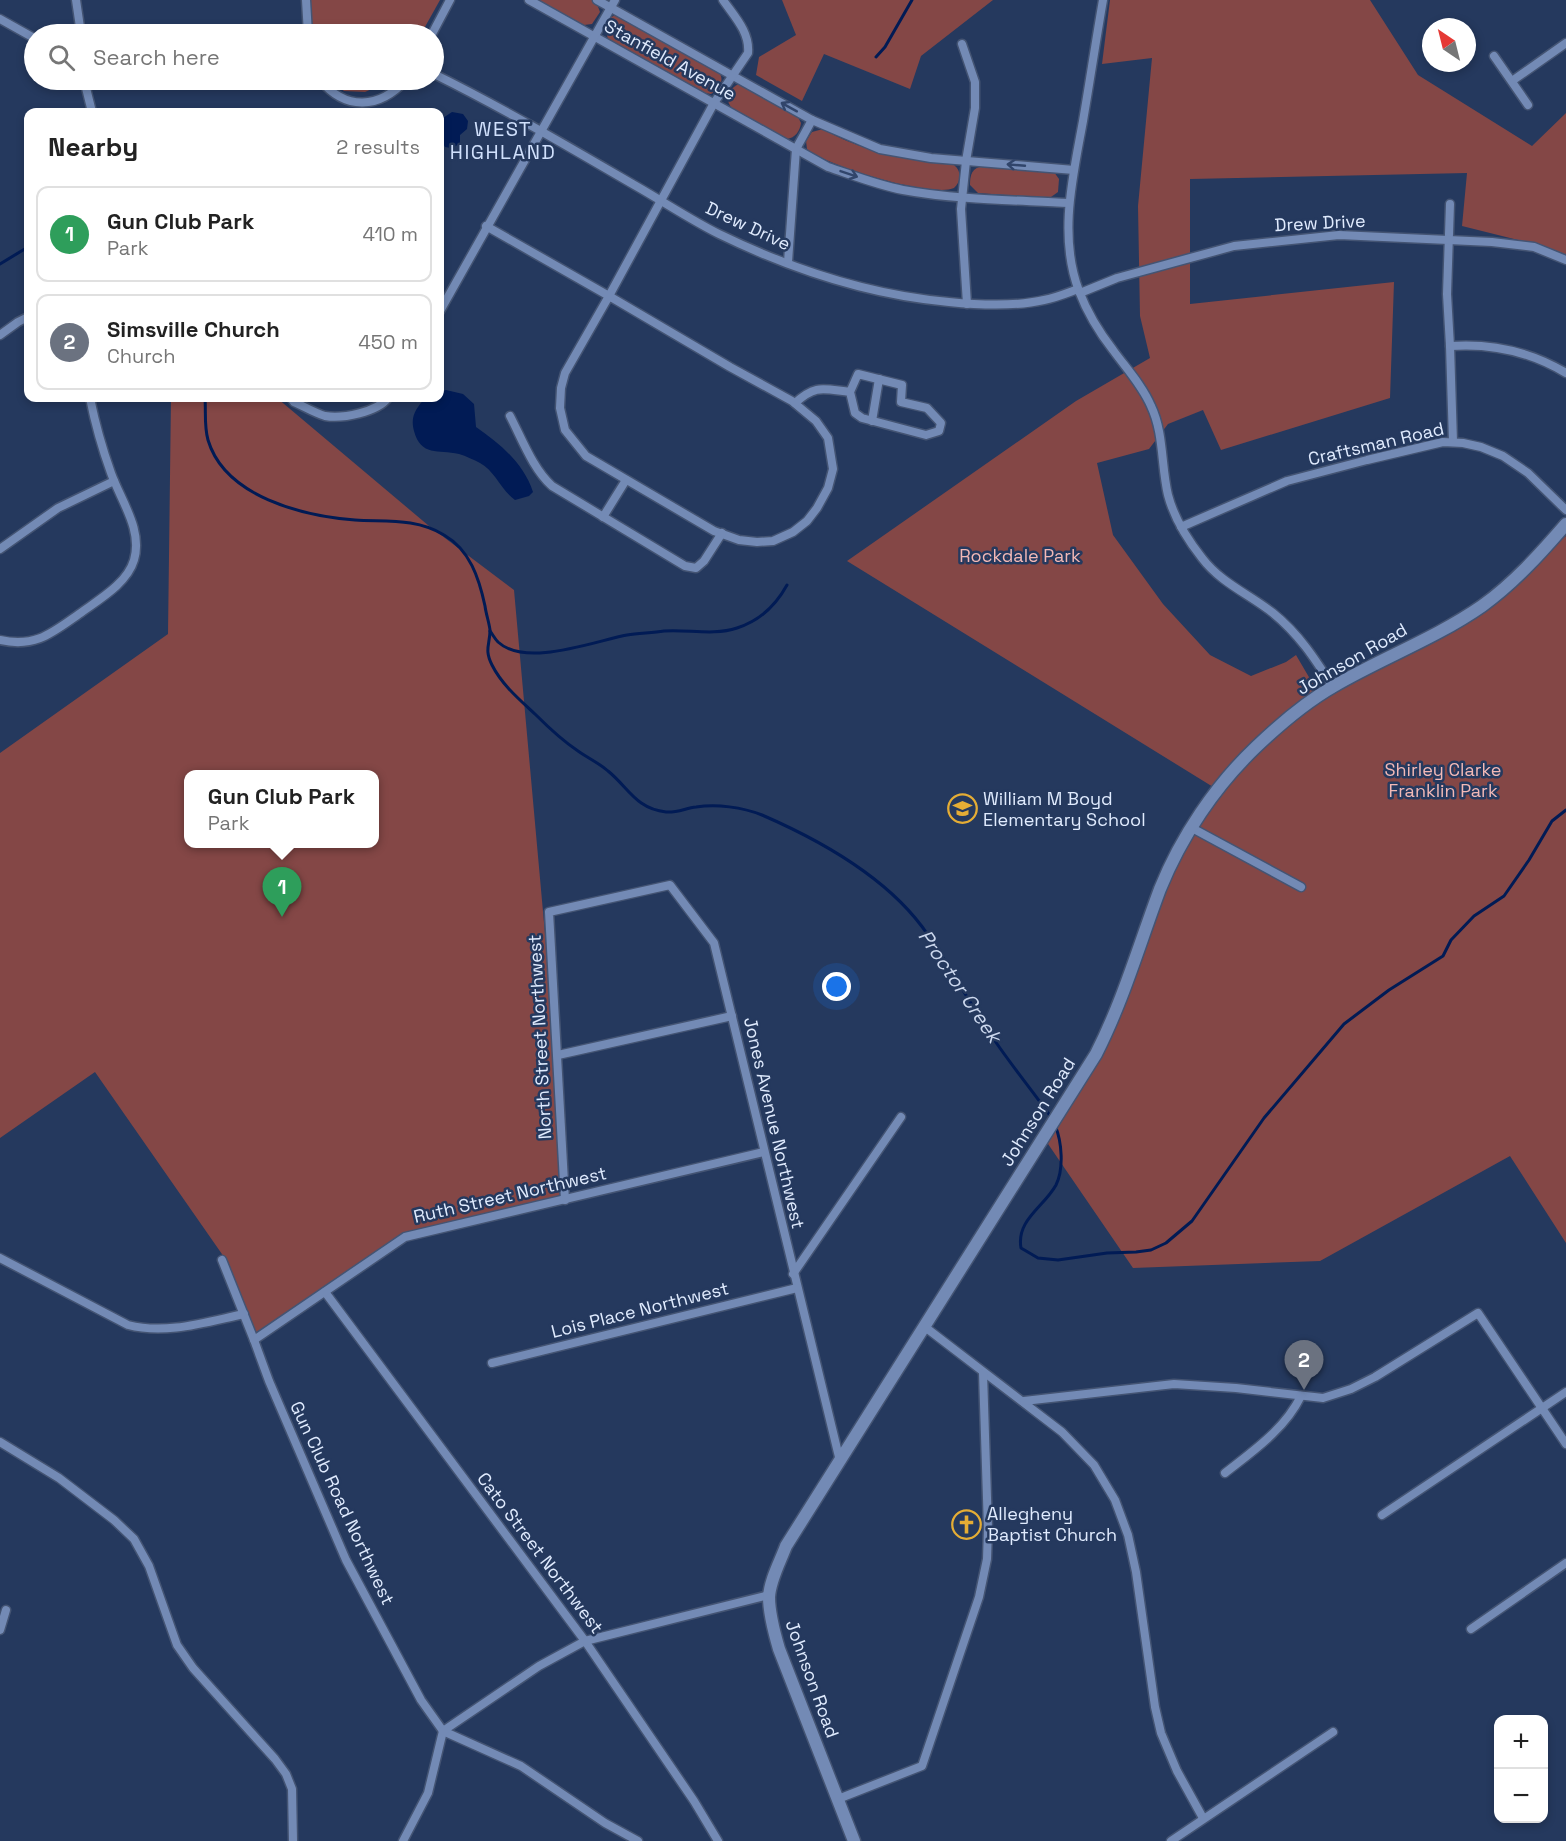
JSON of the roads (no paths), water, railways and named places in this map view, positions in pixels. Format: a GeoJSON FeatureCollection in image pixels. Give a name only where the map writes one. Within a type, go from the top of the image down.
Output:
{"type":"FeatureCollection","features":[{"type":"Feature","properties":{"kind":"street"},"geometry":{"type":"LineString","coordinates":[[76,0],[80,24]]}},
{"type":"Feature","properties":{"kind":"street"},"geometry":{"type":"LineString","coordinates":[[306,0],[307,24]]}},
{"type":"Feature","properties":{"kind":"street"},"geometry":{"type":"LineString","coordinates":[[437,24],[450,0]]}},
{"type":"Feature","properties":{"kind":"street","name":"Stanfield Avenue"},"geometry":{"type":"LineString","coordinates":[[529,0],[828,166],[903,190],[962,197],[1069,203]]}},
{"type":"Feature","properties":{"kind":"street"},"geometry":{"type":"LineString","coordinates":[[597,0],[613,4],[812,120],[880,149],[931,158],[1074,170]]}},
{"type":"Feature","properties":{"kind":"street"},"geometry":{"type":"LineString","coordinates":[[486,226],[609,296],[795,404],[816,421],[828,438],[833,469],[828,488],[807,521],[793,532],[773,540],[739,540],[714,531],[586,456],[565,430],[560,408],[561,388],[565,373],[609,296],[714,103],[748,53],[749,44],[744,31],[723,0]]}},
{"type":"Feature","properties":{"kind":"street"},"geometry":{"type":"LineString","coordinates":[[1103,0],[1069,203],[1072,259],[1079,291],[1091,318],[1135,378],[1152,407],[1159,435],[1168,494],[1175,518],[1203,560],[1220,577],[1272,612],[1292,629],[1309,649],[1333,687]]}},
{"type":"Feature","properties":{"kind":"street"},"geometry":{"type":"LineString","coordinates":[[444,303],[613,4]]}},
{"type":"Feature","properties":{"kind":"street"},"geometry":{"type":"LineString","coordinates":[[0,19],[24,32]]}},
{"type":"Feature","properties":{"kind":"street"},"geometry":{"type":"LineString","coordinates":[[1512,81],[1566,43]]}},
{"type":"Feature","properties":{"kind":"street"},"geometry":{"type":"LineString","coordinates":[[962,44],[975,82],[975,108],[961,209],[967,304]]}},
{"type":"Feature","properties":{"kind":"street"},"geometry":{"type":"LineString","coordinates":[[1494,56],[1528,105]]}},
{"type":"Feature","properties":{"kind":"street","name":"Drew Drive"},"geometry":{"type":"LineString","coordinates":[[444,79],[540,130],[719,233],[788,262],[864,289],[913,299],[967,304],[1043,301],[1234,246],[1339,235],[1492,242],[1534,247],[1566,260]]}},
{"type":"Feature","properties":{"kind":"street"},"geometry":{"type":"LineString","coordinates":[[86,90],[91,108]]}},
{"type":"Feature","properties":{"kind":"street"},"geometry":{"type":"LineString","coordinates":[[329,90],[342,99],[361,102],[381,100],[395,90]]}},
{"type":"Feature","properties":{"kind":"street"},"geometry":{"type":"LineString","coordinates":[[788,262],[796,149],[812,120]]}},
{"type":"Feature","properties":{"kind":"street"},"geometry":{"type":"LineString","coordinates":[[1450,204],[1447,294],[1453,442]]}},
{"type":"Feature","properties":{"kind":"street"},"geometry":{"type":"LineString","coordinates":[[0,335],[24,319]]}},
{"type":"Feature","properties":{"kind":"street"},"geometry":{"type":"LineString","coordinates":[[1450,345],[1510,350],[1534,357],[1566,373]]}},
{"type":"Feature","properties":{"kind":"street"},"geometry":{"type":"LineString","coordinates":[[858,374],[879,379],[902,385],[901,402],[927,408],[941,423],[939,431],[926,435],[862,418],[855,413],[850,392],[858,374]]}},
{"type":"Feature","properties":{"kind":"street"},"geometry":{"type":"LineString","coordinates":[[872,421],[879,379]]}},
{"type":"Feature","properties":{"kind":"street"},"geometry":{"type":"LineString","coordinates":[[795,404],[809,391],[823,389],[850,392]]}},
{"type":"Feature","properties":{"kind":"street"},"geometry":{"type":"LineString","coordinates":[[0,640],[10,643],[32,642],[48,635],[106,594],[122,580],[134,562],[137,540],[99,439],[91,402]]}},
{"type":"Feature","properties":{"kind":"street"},"geometry":{"type":"LineString","coordinates":[[294,402],[325,416],[360,414],[384,402]]}},
{"type":"Feature","properties":{"kind":"street"},"geometry":{"type":"LineString","coordinates":[[510,416],[545,480],[685,566],[696,568],[704,561],[722,533]]}},
{"type":"Feature","properties":{"kind":"street","name":"Craftsman Road"},"geometry":{"type":"LineString","coordinates":[[1181,527],[1287,481],[1367,459],[1453,442],[1480,447],[1503,456],[1528,472],[1566,510]]}},
{"type":"Feature","properties":{"kind":"street"},"geometry":{"type":"LineString","coordinates":[[603,517],[626,480]]}},
{"type":"Feature","properties":{"kind":"street"},"geometry":{"type":"LineString","coordinates":[[0,549],[58,508],[114,481]]}},
{"type":"Feature","properties":{"kind":"street","name":"Johnson Road"},"geometry":{"type":"LineString","coordinates":[[854,1841],[779,1649],[772,1622],[769,1595],[786,1546],[1096,1054],[1121,1001],[1161,888],[1191,828],[1225,781],[1255,748],[1294,713],[1333,687],[1482,606],[1518,577],[1566,524]]}},
{"type":"Feature","properties":{"kind":"street"},"geometry":{"type":"LineString","coordinates":[[1191,828],[1301,887]]}},
{"type":"Feature","properties":{"kind":"street","name":"Jones Avenue Northwest"},"geometry":{"type":"LineString","coordinates":[[589,904],[670,885],[714,943],[796,1288],[840,1461]]}},
{"type":"Feature","properties":{"kind":"street","name":"North Street Northwest"},"geometry":{"type":"LineString","coordinates":[[565,1200],[549,912],[589,904]]}},
{"type":"Feature","properties":{"kind":"street"},"geometry":{"type":"LineString","coordinates":[[558,1055],[732,1016]]}},
{"type":"Feature","properties":{"kind":"street"},"geometry":{"type":"LineString","coordinates":[[793,1274],[901,1117]]}},
{"type":"Feature","properties":{"kind":"street","name":"Ruth Street Northwest"},"geometry":{"type":"LineString","coordinates":[[254,1340],[405,1237],[764,1152]]}},
{"type":"Feature","properties":{"kind":"street"},"geometry":{"type":"LineString","coordinates":[[0,1258],[128,1325],[145,1330],[163,1330],[244,1314]]}},
{"type":"Feature","properties":{"kind":"street","name":"Gun Club Road Northwest"},"geometry":{"type":"LineString","coordinates":[[222,1260],[269,1381],[346,1560],[421,1701],[443,1731],[521,1766],[605,1823],[638,1841]]}},
{"type":"Feature","properties":{"kind":"street","name":"Lois Place Northwest"},"geometry":{"type":"LineString","coordinates":[[492,1363],[796,1288]]}},
{"type":"Feature","properties":{"kind":"street","name":"Cato Street Northwest"},"geometry":{"type":"LineString","coordinates":[[325,1293],[585,1641],[694,1801],[718,1841]]}},
{"type":"Feature","properties":{"kind":"street"},"geometry":{"type":"LineString","coordinates":[[1024,1401],[1174,1384],[1323,1398],[1351,1389],[1375,1377],[1478,1313],[1566,1444]]}},
{"type":"Feature","properties":{"kind":"street"},"geometry":{"type":"LineString","coordinates":[[925,1327],[1062,1432],[1094,1465],[1115,1500],[1128,1535],[1136,1572],[1155,1707],[1161,1732],[1177,1771],[1203,1818]]}},
{"type":"Feature","properties":{"kind":"street"},"geometry":{"type":"LineString","coordinates":[[838,1799],[922,1766],[944,1702],[979,1597],[987,1559],[983,1373]]}},
{"type":"Feature","properties":{"kind":"street"},"geometry":{"type":"LineString","coordinates":[[1382,1515],[1566,1392]]}},
{"type":"Feature","properties":{"kind":"street"},"geometry":{"type":"LineString","coordinates":[[1225,1473],[1268,1438],[1294,1409],[1301,1395]]}},
{"type":"Feature","properties":{"kind":"street"},"geometry":{"type":"LineString","coordinates":[[0,1442],[59,1478],[114,1520],[134,1539],[149,1566],[177,1645],[193,1668],[286,1774],[292,1789],[293,1841]]}},
{"type":"Feature","properties":{"kind":"street"},"geometry":{"type":"LineString","coordinates":[[1471,1629],[1566,1563]]}},
{"type":"Feature","properties":{"kind":"street"},"geometry":{"type":"LineString","coordinates":[[403,1841],[428,1793],[443,1731],[538,1666],[585,1641],[769,1595]]}},
{"type":"Feature","properties":{"kind":"street"},"geometry":{"type":"LineString","coordinates":[[0,1630],[6,1610]]}},
{"type":"Feature","properties":{"kind":"street"},"geometry":{"type":"LineString","coordinates":[[1171,1841],[1333,1732]]}},
{"type":"Feature","properties":{"kind":"water"},"geometry":{"type":"Polygon","coordinates":[[[452,112],[463,114],[468,121],[467,129],[460,135],[460,144],[451,148],[444,145],[444,117],[452,112]]]}},
{"type":"Feature","properties":{"kind":"water"},"geometry":{"type":"Polygon","coordinates":[[[444,391],[463,394],[474,404],[476,427],[502,447],[517,463],[529,481],[533,492],[529,496],[515,500],[480,463],[459,454],[431,450],[421,445],[414,431],[415,413],[422,402],[444,402],[444,391]]]}},
{"type":"Feature","properties":{"kind":"waterway"},"geometry":{"type":"LineString","coordinates":[[876,57],[885,47],[912,0]]}},
{"type":"Feature","properties":{"kind":"waterway","name":"Proctor Creek"},"geometry":{"type":"LineString","coordinates":[[0,264],[24,249]]}},
{"type":"Feature","properties":{"kind":"waterway","name":"Proctor Creek"},"geometry":{"type":"LineString","coordinates":[[205,402],[208,440],[217,460],[231,476],[248,489],[268,500],[312,514],[355,520],[412,523],[423,526],[444,535],[461,548],[472,566],[483,596],[490,630],[488,655],[506,686],[556,734],[605,768],[647,807],[674,812],[696,807],[721,806],[754,812],[808,837],[854,864],[875,880],[913,915],[928,935],[993,1038],[1051,1117]]}},
{"type":"Feature","properties":{"kind":"waterway"},"geometry":{"type":"LineString","coordinates":[[490,631],[498,642],[510,649],[525,653],[543,653],[580,647],[632,634],[728,630],[760,617],[778,599],[787,585]]}},
{"type":"Feature","properties":{"kind":"waterway","name":"Proctor Creek"},"geometry":{"type":"LineString","coordinates":[[1055,1125],[1061,1155],[1059,1179],[1023,1229],[1021,1248],[1038,1258],[1058,1260],[1151,1250],[1166,1243],[1192,1221],[1264,1118],[1344,1024],[1389,990],[1443,956],[1451,940],[1474,916],[1504,896],[1552,821],[1566,810]]}},
{"type":"Feature","properties":{"kind":"place","name":"William M Boyd Elementary School"},"geometry":{"type":"Point","coordinates":[962,809]}},
{"type":"Feature","properties":{"kind":"place","name":"Gun Club Park"},"geometry":{"type":"Point","coordinates":[282,917]}},
{"type":"Feature","properties":{"kind":"place","name":"Simsville Church"},"geometry":{"type":"Point","coordinates":[1304,1390]}},
{"type":"Feature","properties":{"kind":"place","name":"Allegheny Baptist Church"},"geometry":{"type":"Point","coordinates":[966,1524]}},
{"type":"Feature","properties":{"kind":"district","name":"WEST HIGHLAND"},"geometry":{"type":"Point","coordinates":[503,140]}},
{"type":"Feature","properties":{"kind":"park label","name":"Rockdale Park"},"geometry":{"type":"Point","coordinates":[1020,556]}},
{"type":"Feature","properties":{"kind":"park label","name":"Shirley Clarke Franklin Park"},"geometry":{"type":"Point","coordinates":[1443,780]}}]}
